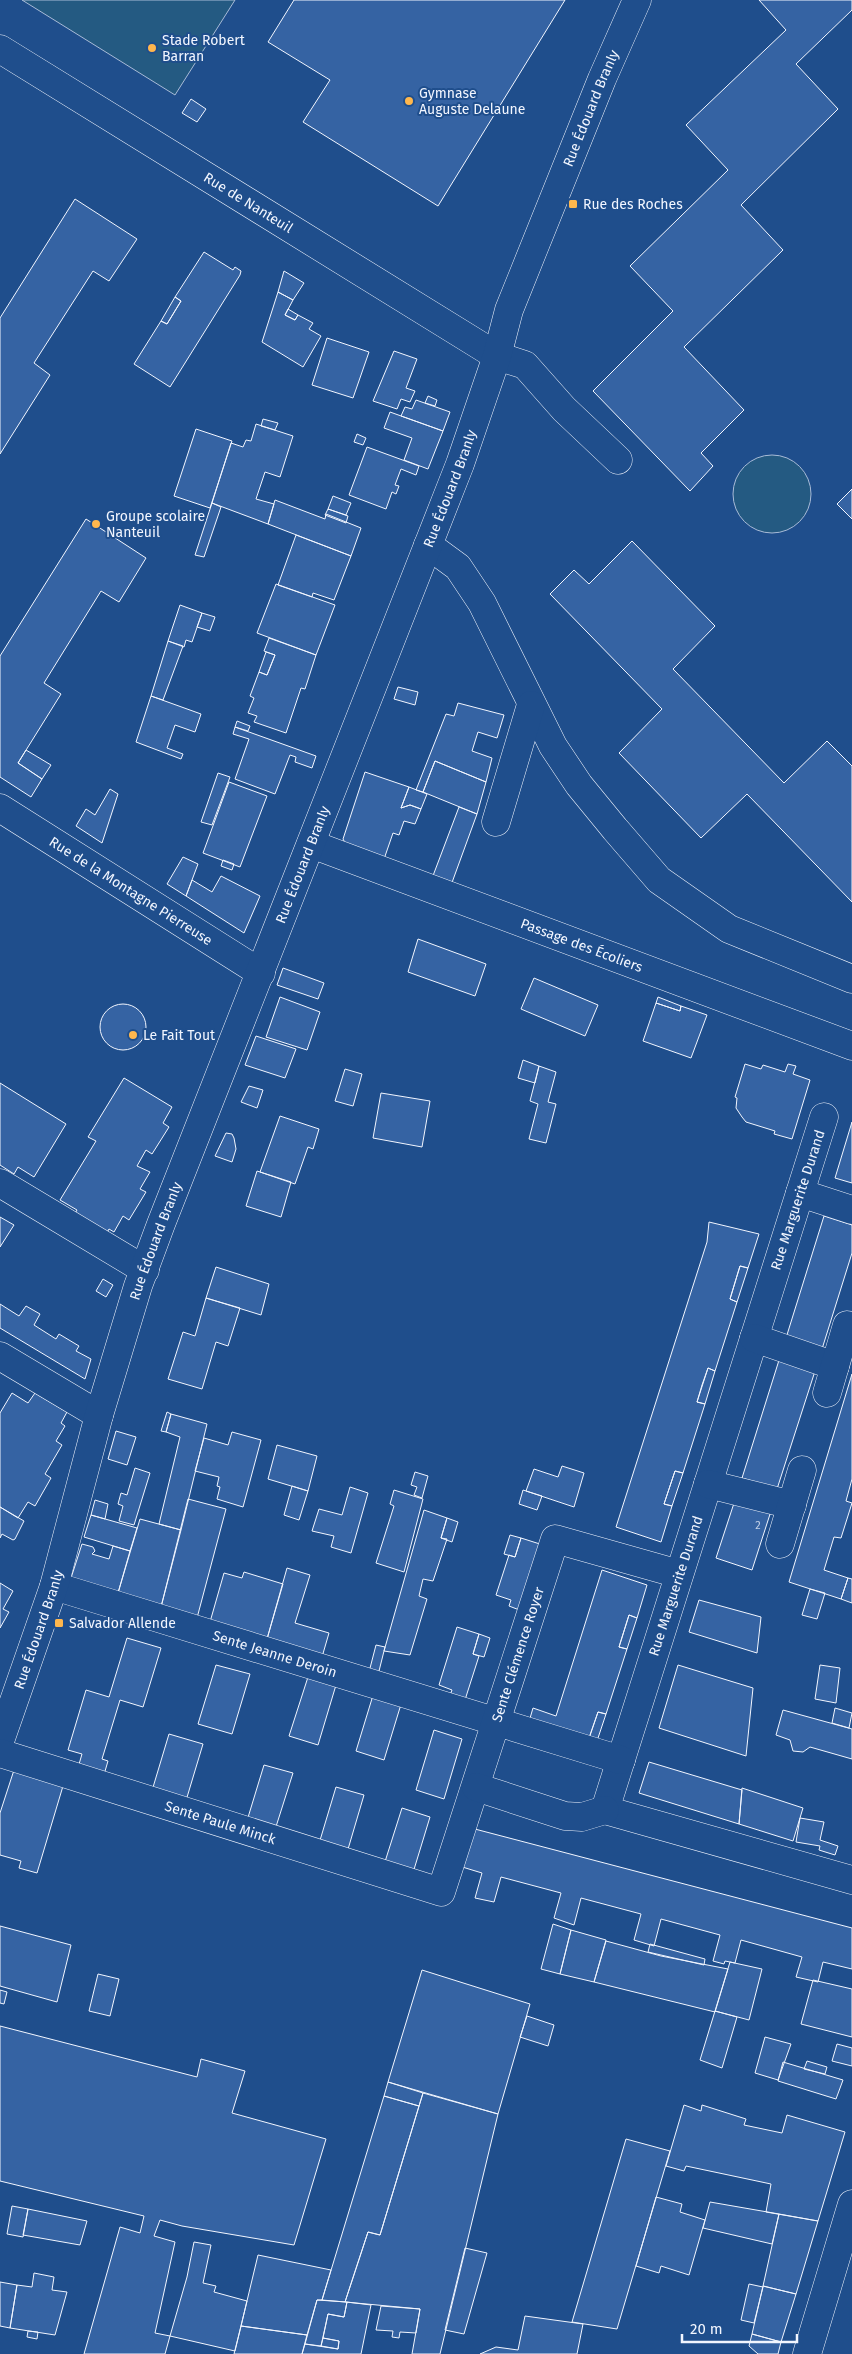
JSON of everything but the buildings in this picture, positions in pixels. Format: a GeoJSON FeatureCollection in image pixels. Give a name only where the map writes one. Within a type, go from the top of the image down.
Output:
{"type":"FeatureCollection","features":[{"type":"Feature","properties":{"kind":"street","name":"Rue Édouard Branly"},"geometry":{"type":"LineString","coordinates":[[0,1740],[54,1586],[99,1415],[161,1224],[460,464],[498,356],[509,310],[602,79],[637,0]]}},
{"type":"Feature","properties":{"kind":"street","name":"Rue de Nanteuil"},"geometry":{"type":"LineString","coordinates":[[0,49],[498,356],[525,365],[564,408],[618,460]]}},
{"type":"Feature","properties":{"kind":"street"},"geometry":{"type":"LineString","coordinates":[[428,545],[458,567],[482,603],[553,746],[579,785],[659,880],[729,929],[852,979]]}},
{"type":"Feature","properties":{"kind":"street"},"geometry":{"type":"LineString","coordinates":[[496,822],[531,705]]}},
{"type":"Feature","properties":{"kind":"street","name":"Rue de la Montagne Pierreuse"},"geometry":{"type":"LineString","coordinates":[[0,808],[261,973]]}},
{"type":"Feature","properties":{"kind":"street","name":"Passage des Écoliers"},"geometry":{"type":"LineString","coordinates":[[311,844],[852,1046]]}},
{"type":"Feature","properties":{"kind":"street","name":"Rue Marguerite Durand"},"geometry":{"type":"LineString","coordinates":[[605,1810],[824,1117]]}},
{"type":"Feature","properties":{"kind":"street"},"geometry":{"type":"LineString","coordinates":[[0,1183],[145,1270]]}},
{"type":"Feature","properties":{"kind":"street"},"geometry":{"type":"LineString","coordinates":[[800,1193],[852,1210]]}},
{"type":"Feature","properties":{"kind":"street"},"geometry":{"type":"LineString","coordinates":[[827,1393],[847,1325]]}},
{"type":"Feature","properties":{"kind":"street"},"geometry":{"type":"LineString","coordinates":[[754,1338],[835,1366]]}},
{"type":"Feature","properties":{"kind":"street"},"geometry":{"type":"LineString","coordinates":[[0,1356],[99,1415]]}},
{"type":"Feature","properties":{"kind":"street"},"geometry":{"type":"LineString","coordinates":[[780,1544],[802,1470]]}},
{"type":"Feature","properties":{"kind":"street"},"geometry":{"type":"LineString","coordinates":[[708,1484],[792,1505]]}},
{"type":"Feature","properties":{"kind":"street","name":"Sente Clémence Royer"},"geometry":{"type":"LineString","coordinates":[[441,1892],[555,1539],[679,1574]]}},
{"type":"Feature","properties":{"kind":"street","name":"Sente Jeanne Deroin"},"geometry":{"type":"LineString","coordinates":[[54,1586],[621,1760]]}},
{"type":"Feature","properties":{"kind":"street","name":"Sente Paule Minck"},"geometry":{"type":"LineString","coordinates":[[0,1753],[441,1892]]}},
{"type":"Feature","properties":{"kind":"street"},"geometry":{"type":"LineString","coordinates":[[476,1787],[565,1816],[582,1817],[605,1810],[852,1880]]}},
{"type":"Feature","properties":{"kind":"street"},"geometry":{"type":"LineString","coordinates":[[807,2354],[852,2204]]}},
{"type":"Feature","properties":{"kind":"shaded area","name":"Stade Robert Barran"},"geometry":{"type":"Polygon","coordinates":[[[22,0],[235,0],[175,95],[22,0]]]}},
{"type":"Feature","properties":{"kind":"shaded area"},"geometry":{"type":"Polygon","coordinates":[[[772,455],[787,458],[804,472],[808,479],[811,494],[808,509],[794,526],[787,530],[772,533],[757,530],[740,516],[736,509],[733,494],[736,479],[750,462],[757,458],[772,455]]]}},
{"type":"Feature","properties":{"kind":"place","name":"Stade Robert Barran"},"geometry":{"type":"Point","coordinates":[152,48]}},
{"type":"Feature","properties":{"kind":"place","name":"Gymnase Auguste Delaune"},"geometry":{"type":"Point","coordinates":[409,101]}},
{"type":"Feature","properties":{"kind":"place","name":"Rue des Roches"},"geometry":{"type":"Point","coordinates":[573,204]}},
{"type":"Feature","properties":{"kind":"place","name":"Groupe scolaire Nanteuil"},"geometry":{"type":"Point","coordinates":[96,524]}},
{"type":"Feature","properties":{"kind":"place","name":"Le Fait Tout"},"geometry":{"type":"Point","coordinates":[133,1035]}},
{"type":"Feature","properties":{"kind":"place","name":"Salvador Allende"},"geometry":{"type":"Point","coordinates":[59,1623]}}]}
